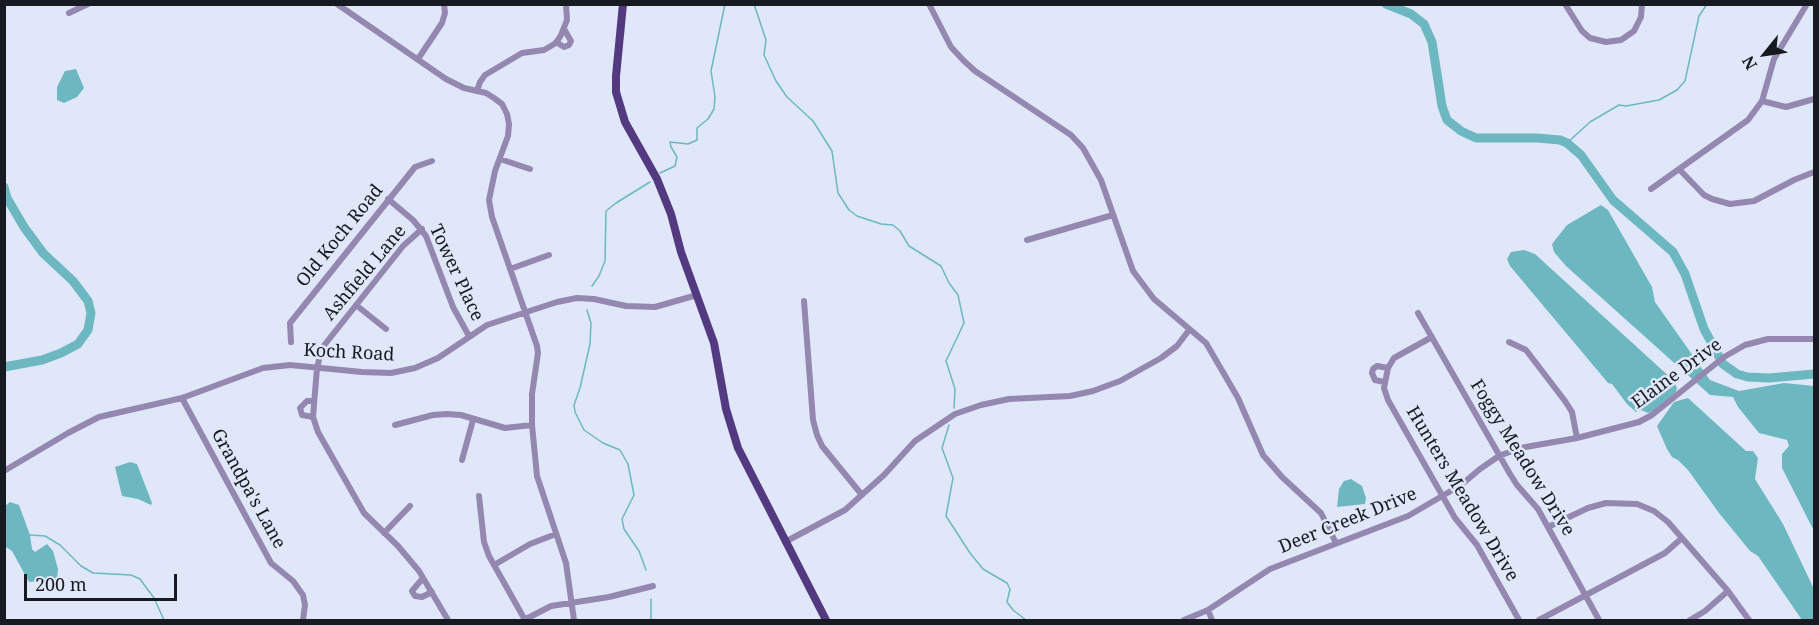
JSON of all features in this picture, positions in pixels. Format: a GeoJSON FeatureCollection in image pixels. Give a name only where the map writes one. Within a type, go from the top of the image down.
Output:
{"type":"FeatureCollection","features":[{"type":"Feature","properties":{"kind":"main road"},"geometry":{"type":"LineString","coordinates":[[623,4],[616,68],[616,92],[620,107],[634,142],[665,197],[714,343],[726,409],[738,448],[826,621]]}},
{"type":"Feature","properties":{"kind":"street"},"geometry":{"type":"LineString","coordinates":[[69,13],[88,4]]}},
{"type":"Feature","properties":{"kind":"street"},"geometry":{"type":"LineString","coordinates":[[337,4],[454,83],[495,98],[507,114],[508,136],[491,184],[489,200],[492,217],[538,353],[532,382],[532,425],[540,487],[566,563],[574,621]]}},
{"type":"Feature","properties":{"kind":"street"},"geometry":{"type":"LineString","coordinates":[[418,59],[442,23],[445,13],[444,4]]}},
{"type":"Feature","properties":{"kind":"street"},"geometry":{"type":"LineString","coordinates":[[477,91],[485,75],[522,53],[544,50],[556,42],[567,20],[566,4]]}},
{"type":"Feature","properties":{"kind":"street"},"geometry":{"type":"LineString","coordinates":[[929,4],[951,47],[963,60],[975,71],[1071,135],[1083,148],[1101,180],[1133,271],[1154,298],[1206,343],[1238,398],[1266,460],[1321,513],[1336,543]]}},
{"type":"Feature","properties":{"kind":"street"},"geometry":{"type":"LineString","coordinates":[[1565,4],[1582,32],[1590,38],[1606,42],[1621,40],[1634,31],[1641,17],[1642,4]]}},
{"type":"Feature","properties":{"kind":"street"},"geometry":{"type":"LineString","coordinates":[[1651,189],[1748,120],[1762,101],[1774,59],[1807,4]]}},
{"type":"Feature","properties":{"kind":"street"},"geometry":{"type":"LineString","coordinates":[[556,42],[564,47],[571,41],[564,29]]}},
{"type":"Feature","properties":{"kind":"street"},"geometry":{"type":"LineString","coordinates":[[1762,101],[1786,107],[1815,99]]}},
{"type":"Feature","properties":{"kind":"street"},"geometry":{"type":"LineString","coordinates":[[500,159],[530,169]]}},
{"type":"Feature","properties":{"kind":"street","name":"Old Koch Road"},"geometry":{"type":"LineString","coordinates":[[291,342],[290,323],[415,167],[432,161]]}},
{"type":"Feature","properties":{"kind":"street"},"geometry":{"type":"LineString","coordinates":[[1679,169],[1704,195],[1730,204],[1754,201],[1815,172]]}},
{"type":"Feature","properties":{"kind":"street","name":"Tower Place"},"geometry":{"type":"LineString","coordinates":[[388,200],[422,229],[432,248],[453,307],[469,336]]}},
{"type":"Feature","properties":{"kind":"street"},"geometry":{"type":"LineString","coordinates":[[1027,240],[1113,215]]}},
{"type":"Feature","properties":{"kind":"street","name":"Ashfield Lane"},"geometry":{"type":"LineString","coordinates":[[313,417],[317,368],[322,348],[403,246],[422,229]]}},
{"type":"Feature","properties":{"kind":"street"},"geometry":{"type":"LineString","coordinates":[[510,269],[549,255]]}},
{"type":"Feature","properties":{"kind":"street","name":"Koch Road"},"geometry":{"type":"LineString","coordinates":[[4,471],[99,417],[182,398],[244,373],[272,365],[392,373],[415,368],[438,358],[487,325],[557,302],[577,298],[645,308],[665,306],[697,295]]}},
{"type":"Feature","properties":{"kind":"street"},"geometry":{"type":"LineString","coordinates":[[804,300],[813,420],[817,435],[822,446],[862,495]]}},
{"type":"Feature","properties":{"kind":"street"},"geometry":{"type":"LineString","coordinates":[[356,305],[386,329]]}},
{"type":"Feature","properties":{"kind":"street","name":"Foggy Meadow Drive"},"geometry":{"type":"LineString","coordinates":[[1418,313],[1499,456],[1517,485],[1538,509],[1599,621]]}},
{"type":"Feature","properties":{"kind":"street"},"geometry":{"type":"LineString","coordinates":[[785,542],[845,510],[915,441],[955,414],[1009,399],[1070,396],[1112,384],[1161,358],[1177,346],[1189,330]]}},
{"type":"Feature","properties":{"kind":"street","name":"Hunters Meadow Drive"},"geometry":{"type":"LineString","coordinates":[[1432,337],[1394,358],[1388,368],[1377,366],[1372,373],[1375,380],[1384,382],[1388,400],[1442,496],[1455,518],[1478,545],[1519,621]]}},
{"type":"Feature","properties":{"kind":"street","name":"Elaine Drive"},"geometry":{"type":"LineString","coordinates":[[1627,426],[1652,415],[1704,371],[1729,353],[1745,345],[1768,339],[1815,339]]}},
{"type":"Feature","properties":{"kind":"street"},"geometry":{"type":"LineString","coordinates":[[1509,342],[1526,350],[1565,401],[1572,412],[1577,438]]}},
{"type":"Feature","properties":{"kind":"street"},"geometry":{"type":"LineString","coordinates":[[1384,382],[1388,368]]}},
{"type":"Feature","properties":{"kind":"street","name":"Grandpa's Lane"},"geometry":{"type":"LineString","coordinates":[[182,398],[271,563],[288,576],[303,595],[305,605],[303,621]]}},
{"type":"Feature","properties":{"kind":"street"},"geometry":{"type":"LineString","coordinates":[[314,401],[307,401],[300,408],[302,415],[313,417],[318,432],[364,513],[398,546],[423,578],[448,621]]}},
{"type":"Feature","properties":{"kind":"street"},"geometry":{"type":"LineString","coordinates":[[395,425],[433,415],[460,415],[505,428],[532,425]]}},
{"type":"Feature","properties":{"kind":"street"},"geometry":{"type":"LineString","coordinates":[[462,460],[473,420]]}},
{"type":"Feature","properties":{"kind":"street","name":"Deer Creek Drive"},"geometry":{"type":"LineString","coordinates":[[1184,621],[1209,610],[1270,569],[1408,516],[1461,485],[1499,456],[1520,448],[1627,426]]}},
{"type":"Feature","properties":{"kind":"street"},"geometry":{"type":"LineString","coordinates":[[479,496],[484,542],[494,565],[525,620],[551,606],[609,597],[653,586]]}},
{"type":"Feature","properties":{"kind":"street"},"geometry":{"type":"LineString","coordinates":[[1548,527],[1588,508],[1606,503],[1636,504],[1654,511],[1668,522],[1728,591],[1749,621]]}},
{"type":"Feature","properties":{"kind":"street"},"geometry":{"type":"LineString","coordinates":[[384,533],[410,506]]}},
{"type":"Feature","properties":{"kind":"street"},"geometry":{"type":"LineString","coordinates":[[494,565],[530,544],[556,534]]}},
{"type":"Feature","properties":{"kind":"street"},"geometry":{"type":"LineString","coordinates":[[1539,621],[1665,553],[1682,538]]}},
{"type":"Feature","properties":{"kind":"street"},"geometry":{"type":"LineString","coordinates":[[423,578],[414,586],[412,591],[415,596],[422,597],[432,592]]}},
{"type":"Feature","properties":{"kind":"street"},"geometry":{"type":"LineString","coordinates":[[1690,621],[1728,591]]}},
{"type":"Feature","properties":{"kind":"street"},"geometry":{"type":"LineString","coordinates":[[1209,610],[1212,621]]}},
{"type":"Feature","properties":{"kind":"shaded area"},"geometry":{"type":"Polygon","coordinates":[[[76,69],[84,88],[77,97],[64,103],[57,100],[57,87],[65,71],[76,69]]]}},
{"type":"Feature","properties":{"kind":"shaded area"},"geometry":{"type":"Polygon","coordinates":[[[1601,205],[1608,210],[1652,287],[1655,302],[1710,380],[1739,391],[1784,383],[1814,386],[1814,531],[1782,468],[1782,454],[1789,446],[1787,440],[1759,433],[1738,407],[1733,397],[1710,395],[1566,266],[1554,252],[1552,244],[1567,225],[1601,205]]]}},
{"type":"Feature","properties":{"kind":"shaded area"},"geometry":{"type":"Polygon","coordinates":[[[1524,250],[1535,254],[1673,380],[1677,388],[1676,392],[1655,410],[1648,413],[1641,410],[1636,412],[1627,404],[1510,266],[1507,259],[1511,252],[1524,250]]]}},
{"type":"Feature","properties":{"kind":"shaded area"},"geometry":{"type":"Polygon","coordinates":[[[1688,398],[1746,451],[1753,451],[1758,458],[1755,479],[1783,524],[1814,589],[1814,620],[1802,620],[1758,556],[1750,551],[1688,470],[1672,457],[1667,449],[1657,426],[1674,402],[1688,398]]]}},
{"type":"Feature","properties":{"kind":"shaded area"},"geometry":{"type":"Polygon","coordinates":[[[130,462],[137,464],[151,505],[138,499],[122,496],[115,467],[130,462]]]}},
{"type":"Feature","properties":{"kind":"shaded area"},"geometry":{"type":"Polygon","coordinates":[[[1351,479],[1362,486],[1366,498],[1365,504],[1337,507],[1339,489],[1344,481],[1351,479]]]}},
{"type":"Feature","properties":{"kind":"shaded area"},"geometry":{"type":"Polygon","coordinates":[[[10,502],[19,505],[30,535],[32,549],[35,552],[47,544],[53,551],[58,569],[57,579],[29,582],[12,551],[5,548],[5,506],[10,502]]]}},
{"type":"Feature","properties":{"kind":"waterway"},"geometry":{"type":"LineString","coordinates":[[660,173],[675,166],[677,157],[670,142],[688,144],[697,140],[697,128],[708,119],[714,109],[715,97],[711,71],[725,4]]}},
{"type":"Feature","properties":{"kind":"waterway"},"geometry":{"type":"LineString","coordinates":[[754,4],[766,40],[764,55],[776,81],[787,97],[813,121],[832,151],[838,193],[849,210],[857,216],[881,224],[893,225],[900,231],[909,246],[941,266],[958,295],[964,323],[946,361],[955,389],[954,408]]}},
{"type":"Feature","properties":{"kind":"waterway"},"geometry":{"type":"LineString","coordinates":[[1386,4],[1411,14],[1424,24],[1432,42],[1442,106],[1447,120],[1461,131],[1476,138],[1537,138],[1560,140],[1567,143],[1581,155],[1613,200],[1673,252],[1685,274],[1704,329],[1723,364],[1737,374],[1748,377],[1769,378],[1814,374]]}},
{"type":"Feature","properties":{"kind":"waterway"},"geometry":{"type":"LineString","coordinates":[[1567,143],[1590,122],[1619,105],[1626,106],[1659,100],[1677,90],[1685,81],[1699,16],[1707,4]]}},
{"type":"Feature","properties":{"kind":"waterway"},"geometry":{"type":"LineString","coordinates":[[592,286],[605,261],[606,211],[650,182]]}},
{"type":"Feature","properties":{"kind":"waterway"},"geometry":{"type":"LineString","coordinates":[[4,187],[7,198],[24,227],[43,253],[73,281],[88,301],[91,313],[88,330],[78,344],[42,360],[4,367]]}},
{"type":"Feature","properties":{"kind":"waterway"},"geometry":{"type":"LineString","coordinates":[[587,310],[591,323],[590,344],[574,405],[575,412],[584,430],[603,443],[620,450],[628,464],[634,495],[622,519],[624,529],[639,551],[646,570]]}},
{"type":"Feature","properties":{"kind":"waterway"},"geometry":{"type":"LineString","coordinates":[[949,425],[942,448],[953,478],[946,516],[983,569],[1007,583],[1010,589],[1007,602],[1026,620]]}},
{"type":"Feature","properties":{"kind":"waterway"},"geometry":{"type":"LineString","coordinates":[[30,535],[45,536],[60,545],[81,566],[93,573],[131,575],[140,579],[154,598],[164,620]]}},
{"type":"Feature","properties":{"kind":"waterway"},"geometry":{"type":"LineString","coordinates":[[651,599],[651,620]]}}]}
